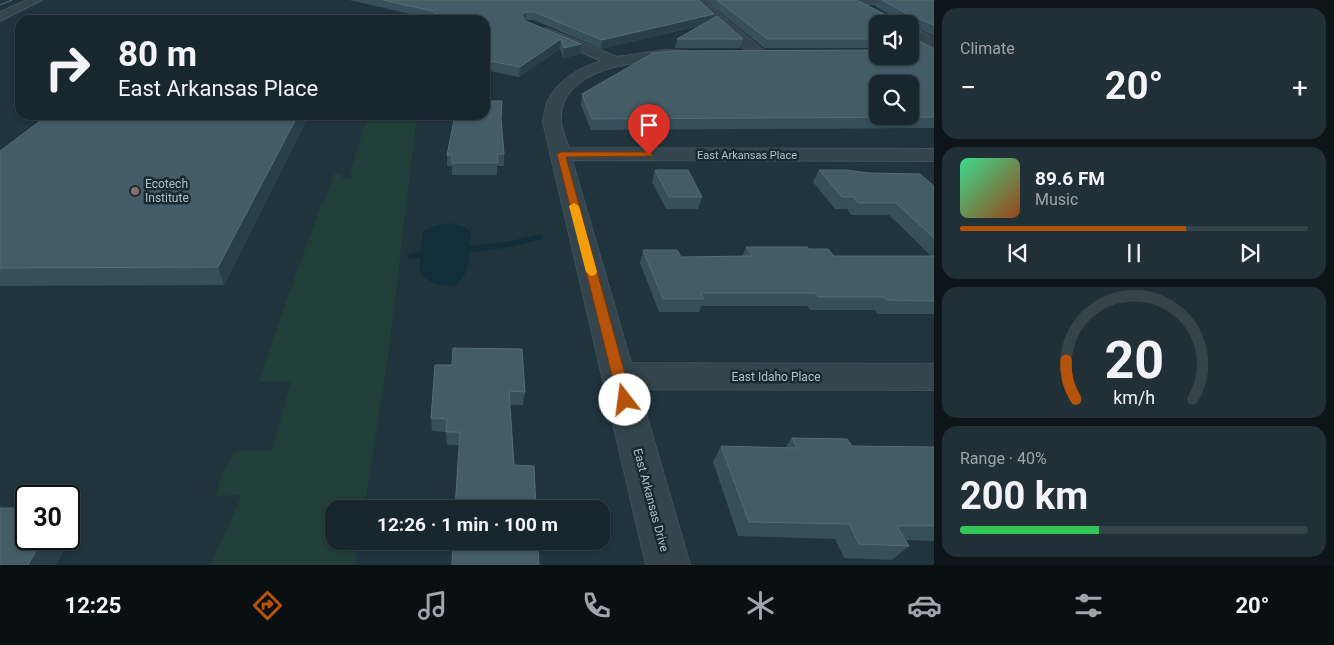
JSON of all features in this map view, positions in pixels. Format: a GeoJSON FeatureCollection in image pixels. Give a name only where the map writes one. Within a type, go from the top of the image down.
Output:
{"type":"FeatureCollection","features":[{"type":"Feature","properties":{"kind":"street"},"geometry":{"type":"LineString","coordinates":[[0,17],[36,0]]}},
{"type":"Feature","properties":{"kind":"street"},"geometry":{"type":"LineString","coordinates":[[696,0],[759,54]]}},
{"type":"Feature","properties":{"kind":"street"},"geometry":{"type":"LineString","coordinates":[[852,1],[934,1]]}},
{"type":"Feature","properties":{"kind":"street"},"geometry":{"type":"LineString","coordinates":[[852,1],[879,15]]}},
{"type":"Feature","properties":{"kind":"street"},"geometry":{"type":"LineString","coordinates":[[536,28],[616,62]]}},
{"type":"Feature","properties":{"kind":"street"},"geometry":{"type":"LineString","coordinates":[[919,40],[931,51]]}},
{"type":"Feature","properties":{"kind":"street","name":"East Arkansas Drive"},"geometry":{"type":"LineString","coordinates":[[668,565],[552,122],[552,111],[561,91],[571,81],[584,73],[616,62],[658,56],[700,54]]}},
{"type":"Feature","properties":{"kind":"street"},"geometry":{"type":"LineString","coordinates":[[737,54],[778,54]]}},
{"type":"Feature","properties":{"kind":"street","name":"East Arkansas Place"},"geometry":{"type":"LineString","coordinates":[[561,154],[934,155]]}},
{"type":"Feature","properties":{"kind":"street","name":"East Idaho Place"},"geometry":{"type":"LineString","coordinates":[[619,376],[934,378]]}},
{"type":"Feature","properties":{"kind":"green space"},"geometry":{"type":"Polygon","coordinates":[[[366,120],[416,120],[388,357],[365,500],[325,500],[325,550],[358,550],[355,565],[210,565],[242,495],[216,496],[222,473],[234,451],[272,450],[291,382],[259,382],[322,203],[325,202],[334,174],[342,174],[343,179],[355,176],[350,173],[366,120]]]}},
{"type":"Feature","properties":{"kind":"water"},"geometry":{"type":"Polygon","coordinates":[[[449,223],[463,226],[471,232],[467,268],[461,280],[455,286],[434,283],[425,277],[419,268],[423,231],[449,223]]]}},
{"type":"Feature","properties":{"kind":"building"},"geometry":{"type":"Polygon","coordinates":[[[383,0],[699,0],[714,14],[602,40],[534,12],[526,12],[522,15],[525,21],[581,44],[564,48],[561,39],[520,67],[490,61],[490,15],[437,15],[432,11],[383,0]]]}},
{"type":"Feature","properties":{"kind":"building"},"geometry":{"type":"Polygon","coordinates":[[[717,0],[857,0],[886,15],[869,15],[869,39],[767,39],[717,0]]]}},
{"type":"Feature","properties":{"kind":"building"},"geometry":{"type":"Polygon","coordinates":[[[882,0],[934,0],[934,25],[919,19],[919,15],[909,15],[882,0]]]}},
{"type":"Feature","properties":{"kind":"building"},"geometry":{"type":"Polygon","coordinates":[[[717,16],[743,39],[677,39],[717,16]]]}},
{"type":"Feature","properties":{"kind":"building"},"geometry":{"type":"Polygon","coordinates":[[[919,41],[934,49],[934,117],[919,117],[919,75],[869,75],[869,117],[592,119],[582,94],[653,53],[670,51],[869,50],[869,65],[919,65],[919,41]]]}},
{"type":"Feature","properties":{"kind":"building"},"geometry":{"type":"Polygon","coordinates":[[[490,101],[502,101],[501,119],[504,154],[497,154],[498,163],[452,163],[452,155],[447,155],[454,120],[490,120],[490,101]]]}},
{"type":"Feature","properties":{"kind":"building","name":"Ecotech Institute"},"geometry":{"type":"Polygon","coordinates":[[[41,120],[295,120],[218,267],[0,268],[0,151],[41,120]]]}},
{"type":"Feature","properties":{"kind":"building"},"geometry":{"type":"Polygon","coordinates":[[[655,170],[688,170],[702,197],[669,197],[655,170]]]}},
{"type":"Feature","properties":{"kind":"building"},"geometry":{"type":"Polygon","coordinates":[[[819,170],[920,174],[934,186],[934,238],[896,203],[858,203],[853,197],[842,197],[819,170]]]}},
{"type":"Feature","properties":{"kind":"building"},"geometry":{"type":"Polygon","coordinates":[[[746,247],[828,249],[834,256],[934,256],[934,301],[886,300],[884,297],[818,297],[815,293],[701,293],[704,299],[663,299],[643,250],[677,250],[681,257],[752,256],[746,247]]]}},
{"type":"Feature","properties":{"kind":"building"},"geometry":{"type":"Polygon","coordinates":[[[453,348],[522,349],[525,392],[509,391],[514,465],[534,466],[536,500],[456,500],[460,432],[446,432],[447,419],[431,418],[435,365],[452,365],[453,348]]]}},
{"type":"Feature","properties":{"kind":"building"},"geometry":{"type":"Polygon","coordinates":[[[792,438],[847,439],[852,446],[934,447],[934,526],[897,526],[909,546],[859,544],[849,524],[749,522],[721,446],[797,448],[792,438]]]}},
{"type":"Feature","properties":{"kind":"building"},"geometry":{"type":"Polygon","coordinates":[[[0,508],[15,508],[15,550],[37,550],[28,565],[0,565],[0,508]]]}},
{"type":"Feature","properties":{"kind":"building"},"geometry":{"type":"Polygon","coordinates":[[[453,550],[538,550],[539,565],[452,565],[453,550]]]}},
{"type":"Feature","properties":{"kind":"waterway"},"geometry":{"type":"LineString","coordinates":[[456,251],[511,244],[538,237]]}},
{"type":"Feature","properties":{"kind":"waterway"},"geometry":{"type":"LineString","coordinates":[[411,256],[434,254]]}},
{"type":"Feature","properties":{"kind":"tram line"},"geometry":{"type":"LineString","coordinates":[[0,5],[12,0]]}},
{"type":"Feature","properties":{"kind":"slow traffic"},"geometry":{"type":"LineString","coordinates":[[574,206],[591,272]]}},
{"type":"Feature","properties":{"kind":"place","name":"Ecotech Institute"},"geometry":{"type":"Point","coordinates":[135,191]}},
{"type":"Feature","properties":{"kind":"route"},"geometry":{"type":"LineString","coordinates":[[625,400],[561,154],[649,155]]}}]}
